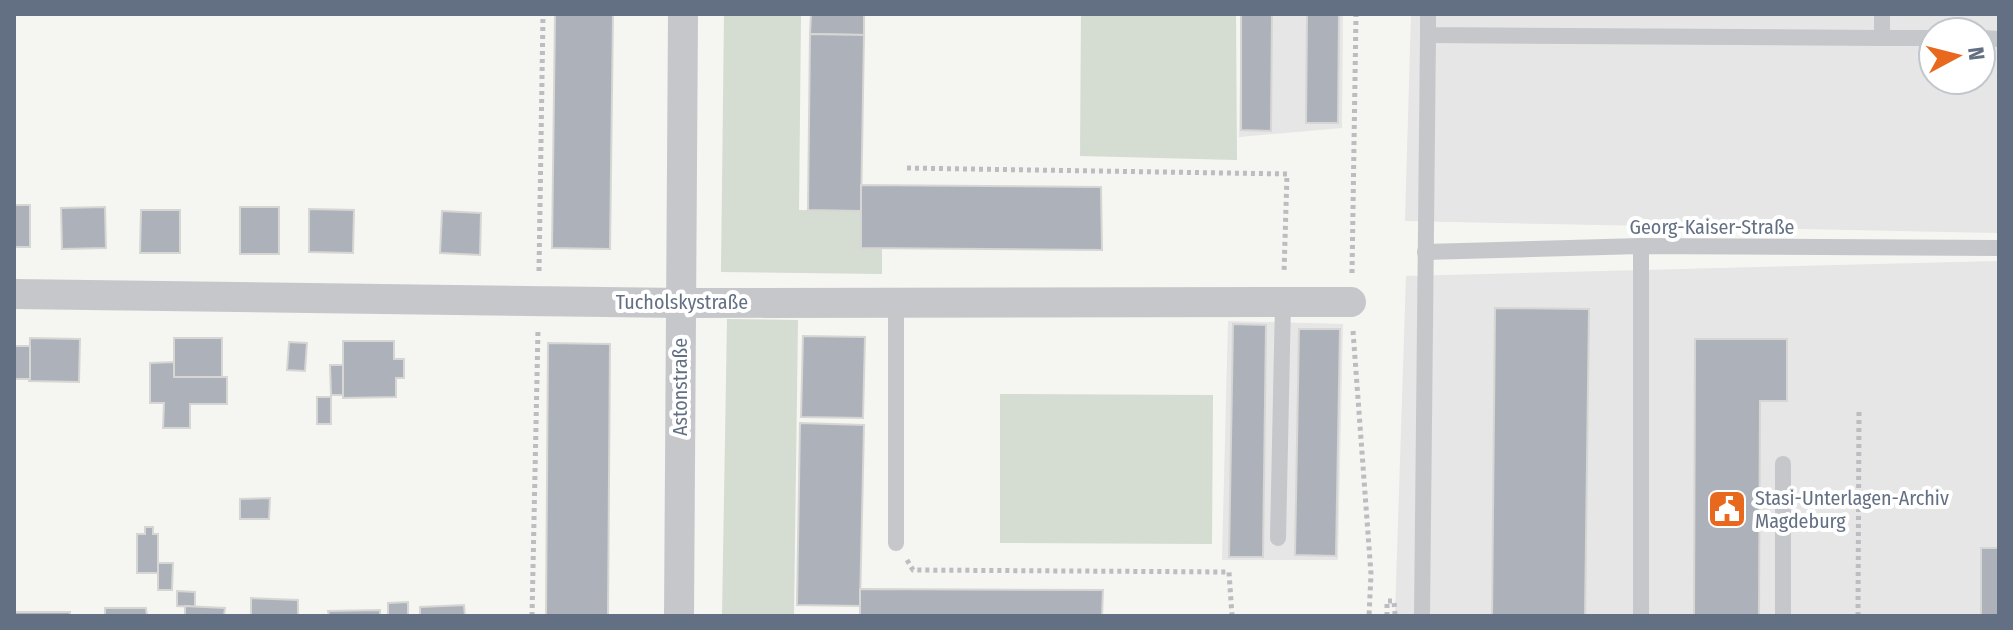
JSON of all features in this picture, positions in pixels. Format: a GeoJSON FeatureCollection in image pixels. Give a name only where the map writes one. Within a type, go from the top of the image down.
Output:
{"type":"FeatureCollection","features":[{"type":"Feature","properties":{"kind":"street","name":"Astonstraße"},"geometry":{"type":"LineString","coordinates":[[679,616],[683,14]]}},
{"type":"Feature","properties":{"kind":"street","name":"Tucholskystraße"},"geometry":{"type":"LineString","coordinates":[[14,294],[681,303],[1351,302]]}},
{"type":"Feature","properties":{"kind":"lane"},"geometry":{"type":"LineString","coordinates":[[1422,616],[1428,14]]}},
{"type":"Feature","properties":{"kind":"lane"},"geometry":{"type":"LineString","coordinates":[[1882,14],[1882,38]]}},
{"type":"Feature","properties":{"kind":"lane"},"geometry":{"type":"LineString","coordinates":[[1428,35],[1917,38]]}},
{"type":"Feature","properties":{"kind":"lane"},"geometry":{"type":"LineString","coordinates":[[1641,246],[1641,616]]}},
{"type":"Feature","properties":{"kind":"lane","name":"Georg-Kaiser-Straße"},"geometry":{"type":"LineString","coordinates":[[1425,252],[1641,246],[1999,248]]}},
{"type":"Feature","properties":{"kind":"lane"},"geometry":{"type":"LineString","coordinates":[[1278,538],[1283,302]]}},
{"type":"Feature","properties":{"kind":"lane"},"geometry":{"type":"LineString","coordinates":[[896,303],[896,543]]}},
{"type":"Feature","properties":{"kind":"lane"},"geometry":{"type":"LineString","coordinates":[[1783,464],[1783,616]]}},
{"type":"Feature","properties":{"kind":"path"},"geometry":{"type":"LineString","coordinates":[[539,247],[543,14]]}},
{"type":"Feature","properties":{"kind":"path"},"geometry":{"type":"LineString","coordinates":[[907,168],[1287,174],[1283,302]]}},
{"type":"Feature","properties":{"kind":"path"},"geometry":{"type":"LineString","coordinates":[[532,616],[538,342]]}},
{"type":"Feature","properties":{"kind":"path"},"geometry":{"type":"LineString","coordinates":[[1858,616],[1859,409]]}},
{"type":"Feature","properties":{"kind":"path"},"geometry":{"type":"LineString","coordinates":[[1799,496],[1858,496]]}},
{"type":"Feature","properties":{"kind":"path"},"geometry":{"type":"LineString","coordinates":[[896,543],[913,570],[1229,572],[1232,616]]}},
{"type":"Feature","properties":{"kind":"path"},"geometry":{"type":"LineString","coordinates":[[1387,616],[1387,601],[1394,601],[1395,616]]}},
{"type":"Feature","properties":{"kind":"shaded area"},"geometry":{"type":"Polygon","coordinates":[[[724,14],[801,14],[799,210],[861,211],[861,248],[882,249],[882,274],[721,272],[724,14]]]}},
{"type":"Feature","properties":{"kind":"shaded area"},"geometry":{"type":"Polygon","coordinates":[[[1081,14],[1236,14],[1237,160],[1080,156],[1081,14]]]}},
{"type":"Feature","properties":{"kind":"shaded area"},"geometry":{"type":"Polygon","coordinates":[[[1241,14],[1343,14],[1342,128],[1239,137],[1241,14]]]}},
{"type":"Feature","properties":{"kind":"shaded area"},"geometry":{"type":"Polygon","coordinates":[[[1411,14],[1999,14],[1999,233],[1405,221],[1411,14]]]}},
{"type":"Feature","properties":{"kind":"shaded area"},"geometry":{"type":"Polygon","coordinates":[[[1999,261],[1999,616],[1395,616],[1406,276],[1999,261]]]}},
{"type":"Feature","properties":{"kind":"shaded area"},"geometry":{"type":"Polygon","coordinates":[[[727,319],[798,320],[794,616],[722,616],[727,319]]]}},
{"type":"Feature","properties":{"kind":"shaded area"},"geometry":{"type":"Polygon","coordinates":[[[1228,321],[1343,324],[1338,560],[1222,560],[1228,321]]]}},
{"type":"Feature","properties":{"kind":"shaded area"},"geometry":{"type":"Polygon","coordinates":[[[1000,394],[1213,395],[1212,544],[1000,543],[1000,394]]]}},
{"type":"Feature","properties":{"kind":"building"},"geometry":{"type":"Polygon","coordinates":[[[555,14],[613,14],[610,249],[552,248],[555,14]]]}},
{"type":"Feature","properties":{"kind":"building"},"geometry":{"type":"Polygon","coordinates":[[[811,14],[864,14],[864,35],[810,34],[811,14]]]}},
{"type":"Feature","properties":{"kind":"building"},"geometry":{"type":"Polygon","coordinates":[[[1241,14],[1272,14],[1271,131],[1241,130],[1241,14]]]}},
{"type":"Feature","properties":{"kind":"building"},"geometry":{"type":"Polygon","coordinates":[[[1307,14],[1339,14],[1338,123],[1306,123],[1307,14]]]}},
{"type":"Feature","properties":{"kind":"building"},"geometry":{"type":"Polygon","coordinates":[[[810,34],[864,35],[861,211],[808,210],[810,34]]]}},
{"type":"Feature","properties":{"kind":"building"},"geometry":{"type":"Polygon","coordinates":[[[861,185],[1101,187],[1102,250],[861,248],[861,185]]]}},
{"type":"Feature","properties":{"kind":"building"},"geometry":{"type":"Polygon","coordinates":[[[14,205],[30,205],[30,247],[14,247],[14,205]]]}},
{"type":"Feature","properties":{"kind":"building"},"geometry":{"type":"Polygon","coordinates":[[[105,207],[106,248],[62,249],[61,208],[105,207]]]}},
{"type":"Feature","properties":{"kind":"building"},"geometry":{"type":"Polygon","coordinates":[[[240,207],[279,207],[279,254],[240,254],[240,207]]]}},
{"type":"Feature","properties":{"kind":"building"},"geometry":{"type":"Polygon","coordinates":[[[309,209],[354,210],[353,253],[309,252],[309,209]]]}},
{"type":"Feature","properties":{"kind":"building"},"geometry":{"type":"Polygon","coordinates":[[[141,210],[180,210],[180,253],[140,253],[141,210]]]}},
{"type":"Feature","properties":{"kind":"building"},"geometry":{"type":"Polygon","coordinates":[[[442,211],[481,213],[480,255],[440,253],[442,211]]]}},
{"type":"Feature","properties":{"kind":"building"},"geometry":{"type":"Polygon","coordinates":[[[1495,308],[1589,309],[1585,616],[1492,616],[1495,308]]]}},
{"type":"Feature","properties":{"kind":"building"},"geometry":{"type":"Polygon","coordinates":[[[1233,324],[1266,325],[1263,557],[1229,557],[1233,324]]]}},
{"type":"Feature","properties":{"kind":"building"},"geometry":{"type":"Polygon","coordinates":[[[1299,329],[1340,329],[1336,556],[1295,555],[1299,329]]]}},
{"type":"Feature","properties":{"kind":"building"},"geometry":{"type":"Polygon","coordinates":[[[803,336],[865,337],[863,418],[801,417],[803,336]]]}},
{"type":"Feature","properties":{"kind":"building"},"geometry":{"type":"Polygon","coordinates":[[[30,338],[80,339],[79,382],[29,381],[30,338]]]}},
{"type":"Feature","properties":{"kind":"building"},"geometry":{"type":"Polygon","coordinates":[[[174,338],[222,338],[222,377],[174,377],[174,338]]]}},
{"type":"Feature","properties":{"kind":"building","name":"Stasi-Unterlagen-Archiv Magdeburg"},"geometry":{"type":"Polygon","coordinates":[[[1695,339],[1787,339],[1787,401],[1760,401],[1759,616],[1694,616],[1695,339]]]}},
{"type":"Feature","properties":{"kind":"building"},"geometry":{"type":"Polygon","coordinates":[[[343,341],[394,341],[394,359],[404,359],[404,378],[396,378],[396,397],[343,398],[343,341]]]}},
{"type":"Feature","properties":{"kind":"building"},"geometry":{"type":"Polygon","coordinates":[[[289,342],[307,343],[305,371],[287,370],[289,342]]]}},
{"type":"Feature","properties":{"kind":"building"},"geometry":{"type":"Polygon","coordinates":[[[548,343],[610,344],[608,616],[546,616],[548,343]]]}},
{"type":"Feature","properties":{"kind":"building"},"geometry":{"type":"Polygon","coordinates":[[[14,346],[30,346],[30,379],[14,379],[14,346]]]}},
{"type":"Feature","properties":{"kind":"building"},"geometry":{"type":"Polygon","coordinates":[[[174,362],[174,377],[227,377],[227,404],[190,404],[190,428],[163,428],[164,403],[150,403],[150,363],[174,362]]]}},
{"type":"Feature","properties":{"kind":"building"},"geometry":{"type":"Polygon","coordinates":[[[330,365],[343,365],[343,395],[331,395],[330,365]]]}},
{"type":"Feature","properties":{"kind":"building"},"geometry":{"type":"Polygon","coordinates":[[[317,397],[331,397],[331,424],[317,424],[317,397]]]}},
{"type":"Feature","properties":{"kind":"building"},"geometry":{"type":"Polygon","coordinates":[[[800,423],[864,425],[860,606],[797,605],[800,423]]]}},
{"type":"Feature","properties":{"kind":"building"},"geometry":{"type":"Polygon","coordinates":[[[270,498],[269,519],[240,519],[240,499],[270,498]]]}},
{"type":"Feature","properties":{"kind":"building"},"geometry":{"type":"Polygon","coordinates":[[[145,527],[153,527],[153,534],[158,534],[158,573],[137,573],[137,534],[145,534],[145,527]]]}},
{"type":"Feature","properties":{"kind":"building"},"geometry":{"type":"Polygon","coordinates":[[[1981,548],[1999,548],[1999,616],[1981,616],[1981,548]]]}},
{"type":"Feature","properties":{"kind":"building"},"geometry":{"type":"Polygon","coordinates":[[[158,563],[173,563],[172,590],[158,590],[158,563]]]}},
{"type":"Feature","properties":{"kind":"building"},"geometry":{"type":"Polygon","coordinates":[[[860,589],[1103,590],[1102,616],[860,616],[860,589]]]}},
{"type":"Feature","properties":{"kind":"building"},"geometry":{"type":"Polygon","coordinates":[[[177,591],[195,592],[195,607],[177,606],[177,591]]]}},
{"type":"Feature","properties":{"kind":"building"},"geometry":{"type":"Polygon","coordinates":[[[251,598],[298,600],[298,616],[251,616],[251,598]]]}},
{"type":"Feature","properties":{"kind":"building"},"geometry":{"type":"Polygon","coordinates":[[[408,602],[408,616],[388,616],[388,603],[408,602]]]}},
{"type":"Feature","properties":{"kind":"building"},"geometry":{"type":"Polygon","coordinates":[[[464,605],[465,616],[420,616],[420,607],[464,605]]]}},
{"type":"Feature","properties":{"kind":"building"},"geometry":{"type":"Polygon","coordinates":[[[185,606],[225,608],[224,616],[185,616],[185,606]]]}},
{"type":"Feature","properties":{"kind":"building"},"geometry":{"type":"Polygon","coordinates":[[[105,608],[146,608],[147,616],[105,616],[105,608]]]}},
{"type":"Feature","properties":{"kind":"building"},"geometry":{"type":"Polygon","coordinates":[[[380,610],[380,616],[329,616],[328,611],[380,610]]]}},
{"type":"Feature","properties":{"kind":"building"},"geometry":{"type":"Polygon","coordinates":[[[15,612],[70,612],[70,616],[15,616],[15,612]]]}},
{"type":"Feature","properties":{"kind":"place","name":"Stasi-Unterlagen-Archiv Magdeburg"},"geometry":{"type":"Point","coordinates":[1727,509]}}]}
